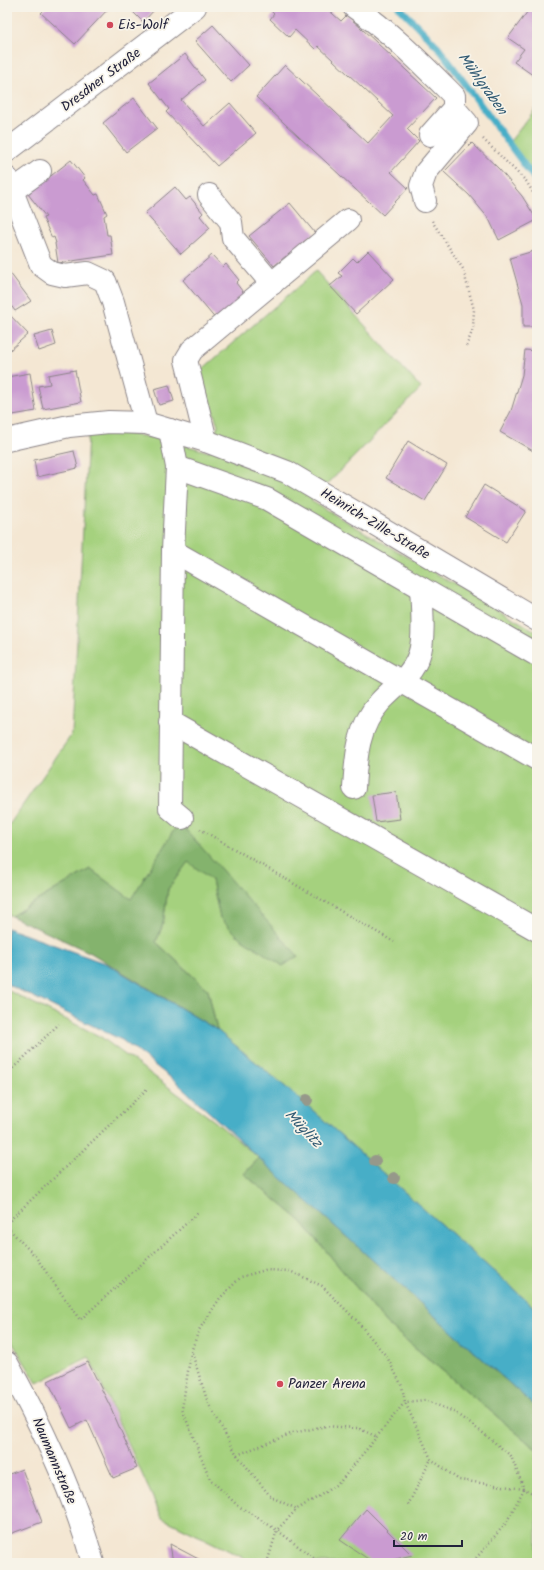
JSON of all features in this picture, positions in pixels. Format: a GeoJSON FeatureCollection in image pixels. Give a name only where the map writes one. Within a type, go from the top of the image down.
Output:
{"type":"FeatureCollection","features":[{"type":"Feature","properties":{"kind":"street","name":"Dresdner Straße"},"geometry":{"type":"LineString","coordinates":[[10,145],[195,7]]}},
{"type":"Feature","properties":{"kind":"street"},"geometry":{"type":"LineString","coordinates":[[354,7],[387,31],[454,96],[460,116],[426,172],[421,186],[425,200]]}},
{"type":"Feature","properties":{"kind":"street"},"geometry":{"type":"LineString","coordinates":[[430,135],[460,116]]}},
{"type":"Feature","properties":{"kind":"street"},"geometry":{"type":"LineString","coordinates":[[40,171],[10,184],[41,266],[52,273],[65,276],[88,273],[105,281],[113,302],[146,423]]}},
{"type":"Feature","properties":{"kind":"street"},"geometry":{"type":"LineString","coordinates":[[208,195],[231,222],[233,238],[272,284]]}},
{"type":"Feature","properties":{"kind":"street"},"geometry":{"type":"LineString","coordinates":[[206,441],[186,360],[192,350],[348,220]]}},
{"type":"Feature","properties":{"kind":"street","name":"Heinrich-Zille-Straße"},"geometry":{"type":"LineString","coordinates":[[7,440],[77,425],[109,422],[146,423],[206,441],[287,472],[537,620]]}},
{"type":"Feature","properties":{"kind":"street"},"geometry":{"type":"LineString","coordinates":[[170,430],[177,467],[173,551],[170,808],[182,818]]}},
{"type":"Feature","properties":{"kind":"street"},"geometry":{"type":"LineString","coordinates":[[177,467],[267,499],[537,655]]}},
{"type":"Feature","properties":{"kind":"street"},"geometry":{"type":"LineString","coordinates":[[173,551],[537,759]]}},
{"type":"Feature","properties":{"kind":"street"},"geometry":{"type":"LineString","coordinates":[[354,788],[356,756],[360,735],[368,718],[380,702],[412,671],[420,654],[423,627],[421,588]]}},
{"type":"Feature","properties":{"kind":"street"},"geometry":{"type":"LineString","coordinates":[[170,722],[537,930]]}},
{"type":"Feature","properties":{"kind":"street","name":"Naumannstraße"},"geometry":{"type":"LineString","coordinates":[[7,1363],[31,1404],[61,1473],[87,1541],[93,1563]]}},
{"type":"Feature","properties":{"kind":"path"},"geometry":{"type":"LineString","coordinates":[[460,116],[526,181],[537,199]]}},
{"type":"Feature","properties":{"kind":"path"},"geometry":{"type":"LineString","coordinates":[[425,200],[430,219],[463,269],[474,310],[473,329],[466,347]]}},
{"type":"Feature","properties":{"kind":"path"},"geometry":{"type":"LineString","coordinates":[[182,818],[394,942]]}},
{"type":"Feature","properties":{"kind":"path"},"geometry":{"type":"LineString","coordinates":[[7,1074],[59,1024]]}},
{"type":"Feature","properties":{"kind":"path"},"geometry":{"type":"LineString","coordinates":[[7,1223],[148,1088]]}},
{"type":"Feature","properties":{"kind":"path"},"geometry":{"type":"LineString","coordinates":[[7,1228],[35,1256],[80,1320],[199,1212]]}},
{"type":"Feature","properties":{"kind":"path"},"geometry":{"type":"LineString","coordinates":[[320,1563],[277,1530],[237,1505],[210,1479],[182,1410],[192,1352],[199,1330],[220,1298],[242,1277],[265,1270],[290,1271],[322,1286],[357,1321],[387,1358],[402,1386],[405,1402],[431,1459],[459,1480],[524,1490],[537,1495]]}},
{"type":"Feature","properties":{"kind":"path"},"geometry":{"type":"LineString","coordinates":[[192,1352],[208,1403],[237,1456],[271,1497],[297,1509]]}},
{"type":"Feature","properties":{"kind":"path"},"geometry":{"type":"LineString","coordinates":[[267,1563],[277,1530],[297,1509],[318,1498],[340,1482],[405,1402],[425,1400],[454,1412],[511,1456],[524,1490],[506,1523],[472,1563]]}},
{"type":"Feature","properties":{"kind":"path"},"geometry":{"type":"LineString","coordinates":[[237,1456],[293,1433],[326,1426],[358,1428],[377,1437]]}},
{"type":"Feature","properties":{"kind":"path"},"geometry":{"type":"LineString","coordinates":[[408,1505],[431,1459]]}},
{"type":"Feature","properties":{"kind":"green space"},"geometry":{"type":"Polygon","coordinates":[[[537,107],[537,177],[508,144],[537,107]]]}},
{"type":"Feature","properties":{"kind":"green space"},"geometry":{"type":"Polygon","coordinates":[[[316,271],[421,388],[311,501],[537,632],[537,1310],[300,1099],[217,1030],[208,990],[156,942],[163,924],[168,889],[188,861],[212,880],[220,918],[283,966],[179,822],[131,900],[90,869],[11,916],[7,914],[7,828],[72,734],[88,435],[120,433],[164,439],[209,452],[218,425],[199,372],[316,271]]]}},
{"type":"Feature","properties":{"kind":"green space"},"geometry":{"type":"Polygon","coordinates":[[[179,822],[298,956],[283,966],[239,937],[220,918],[212,880],[188,862],[168,889],[163,924],[156,942],[208,990],[217,1030],[91,953],[11,916],[90,869],[131,899],[179,822]]]}},
{"type":"Feature","properties":{"kind":"green space","name":"Panzer Arena"},"geometry":{"type":"Polygon","coordinates":[[[7,990],[101,1037],[213,1120],[259,1158],[244,1174],[301,1221],[387,1324],[537,1450],[537,1563],[254,1563],[162,1518],[89,1357],[37,1383],[7,1334],[7,990]]]}},
{"type":"Feature","properties":{"kind":"green space"},"geometry":{"type":"Polygon","coordinates":[[[259,1158],[537,1408],[537,1450],[387,1324],[301,1221],[244,1174],[259,1158]]]}},
{"type":"Feature","properties":{"kind":"water","name":"Müglitz"},"geometry":{"type":"Polygon","coordinates":[[[7,928],[107,964],[217,1030],[300,1099],[537,1310],[537,1408],[175,1081],[122,1040],[7,984],[7,928]]]}},
{"type":"Feature","properties":{"kind":"building"},"geometry":{"type":"Polygon","coordinates":[[[47,7],[110,7],[75,44],[41,13],[47,7]]]}},
{"type":"Feature","properties":{"kind":"building"},"geometry":{"type":"Polygon","coordinates":[[[128,7],[157,7],[143,22],[128,7]]]}},
{"type":"Feature","properties":{"kind":"building"},"geometry":{"type":"Polygon","coordinates":[[[267,7],[311,7],[314,10],[317,7],[325,7],[341,21],[347,15],[436,98],[407,129],[419,141],[391,172],[408,188],[383,215],[256,97],[285,65],[368,143],[393,116],[318,46],[315,49],[295,30],[289,37],[270,19],[274,14],[267,7]]]}},
{"type":"Feature","properties":{"kind":"building"},"geometry":{"type":"Polygon","coordinates":[[[531,7],[537,7],[537,78],[514,62],[524,49],[508,38],[531,7]]]}},
{"type":"Feature","properties":{"kind":"building"},"geometry":{"type":"Polygon","coordinates":[[[213,25],[249,65],[231,82],[195,41],[213,25]]]}},
{"type":"Feature","properties":{"kind":"building"},"geometry":{"type":"Polygon","coordinates":[[[185,54],[205,80],[181,100],[204,126],[230,103],[256,133],[217,166],[166,112],[169,109],[149,83],[185,54]]]}},
{"type":"Feature","properties":{"kind":"building"},"geometry":{"type":"Polygon","coordinates":[[[134,98],[157,128],[126,152],[103,123],[134,98]]]}},
{"type":"Feature","properties":{"kind":"building"},"geometry":{"type":"Polygon","coordinates":[[[472,143],[499,169],[522,196],[537,220],[499,240],[489,219],[469,195],[444,172],[472,143]]]}},
{"type":"Feature","properties":{"kind":"building"},"geometry":{"type":"Polygon","coordinates":[[[71,160],[85,178],[83,180],[95,195],[98,194],[107,214],[104,216],[107,235],[110,235],[113,255],[58,263],[54,237],[52,238],[43,218],[46,217],[28,194],[71,160]]]}},
{"type":"Feature","properties":{"kind":"building"},"geometry":{"type":"Polygon","coordinates":[[[175,187],[186,200],[190,197],[203,213],[200,216],[210,228],[181,254],[145,213],[175,187]]]}},
{"type":"Feature","properties":{"kind":"building"},"geometry":{"type":"Polygon","coordinates":[[[290,203],[315,233],[302,243],[305,246],[289,259],[286,256],[274,266],[249,236],[290,203]]]}},
{"type":"Feature","properties":{"kind":"building"},"geometry":{"type":"Polygon","coordinates":[[[537,250],[537,327],[523,327],[523,304],[510,258],[537,250]]]}},
{"type":"Feature","properties":{"kind":"building"},"geometry":{"type":"Polygon","coordinates":[[[368,251],[394,279],[356,314],[330,286],[342,276],[338,273],[353,258],[357,262],[368,251]]]}},
{"type":"Feature","properties":{"kind":"building"},"geometry":{"type":"Polygon","coordinates":[[[212,255],[223,267],[226,264],[239,280],[236,283],[246,296],[217,321],[183,280],[212,255]]]}},
{"type":"Feature","properties":{"kind":"building"},"geometry":{"type":"Polygon","coordinates":[[[7,269],[31,301],[15,311],[7,300],[7,269]]]}},
{"type":"Feature","properties":{"kind":"building"},"geometry":{"type":"Polygon","coordinates":[[[8,313],[28,334],[10,350],[7,346],[8,313]]]}},
{"type":"Feature","properties":{"kind":"building"},"geometry":{"type":"Polygon","coordinates":[[[52,331],[56,345],[39,351],[34,336],[52,331]]]}},
{"type":"Feature","properties":{"kind":"building"},"geometry":{"type":"Polygon","coordinates":[[[525,350],[537,351],[537,448],[535,452],[500,432],[511,411],[522,375],[525,350]]]}},
{"type":"Feature","properties":{"kind":"building"},"geometry":{"type":"Polygon","coordinates":[[[75,370],[81,402],[43,409],[38,386],[50,384],[48,375],[75,370]]]}},
{"type":"Feature","properties":{"kind":"building"},"geometry":{"type":"Polygon","coordinates":[[[30,373],[36,411],[7,416],[7,377],[30,373]]]}},
{"type":"Feature","properties":{"kind":"building"},"geometry":{"type":"Polygon","coordinates":[[[169,385],[174,401],[159,405],[154,389],[169,385]]]}},
{"type":"Feature","properties":{"kind":"building"},"geometry":{"type":"Polygon","coordinates":[[[408,441],[447,465],[425,501],[386,478],[408,441]]]}},
{"type":"Feature","properties":{"kind":"building"},"geometry":{"type":"Polygon","coordinates":[[[74,451],[78,468],[37,477],[34,460],[74,451]]]}},
{"type":"Feature","properties":{"kind":"building"},"geometry":{"type":"Polygon","coordinates":[[[484,485],[526,511],[506,542],[465,517],[484,485]]]}},
{"type":"Feature","properties":{"kind":"building"},"geometry":{"type":"Polygon","coordinates":[[[396,792],[400,819],[376,822],[372,795],[396,792]]]}},
{"type":"Feature","properties":{"kind":"building"},"geometry":{"type":"Polygon","coordinates":[[[88,1362],[111,1408],[137,1468],[113,1478],[87,1420],[71,1428],[48,1381],[88,1362]]]}},
{"type":"Feature","properties":{"kind":"building"},"geometry":{"type":"Polygon","coordinates":[[[22,1469],[42,1522],[7,1535],[7,1475],[22,1469]]]}},
{"type":"Feature","properties":{"kind":"building"},"geometry":{"type":"Polygon","coordinates":[[[366,1509],[412,1555],[380,1563],[374,1563],[340,1540],[366,1509]]]}},
{"type":"Feature","properties":{"kind":"building"},"geometry":{"type":"Polygon","coordinates":[[[170,1544],[206,1563],[173,1563],[170,1544]]]}},
{"type":"Feature","properties":{"kind":"waterway","name":"Mühlgraben"},"geometry":{"type":"LineString","coordinates":[[399,7],[439,48],[537,182]]}},
{"type":"Feature","properties":{"kind":"place","name":"Eis-Wolf"},"geometry":{"type":"Point","coordinates":[110,25]}},
{"type":"Feature","properties":{"kind":"place","name":"Panzer Arena"},"geometry":{"type":"Point","coordinates":[280,1384]}}]}
